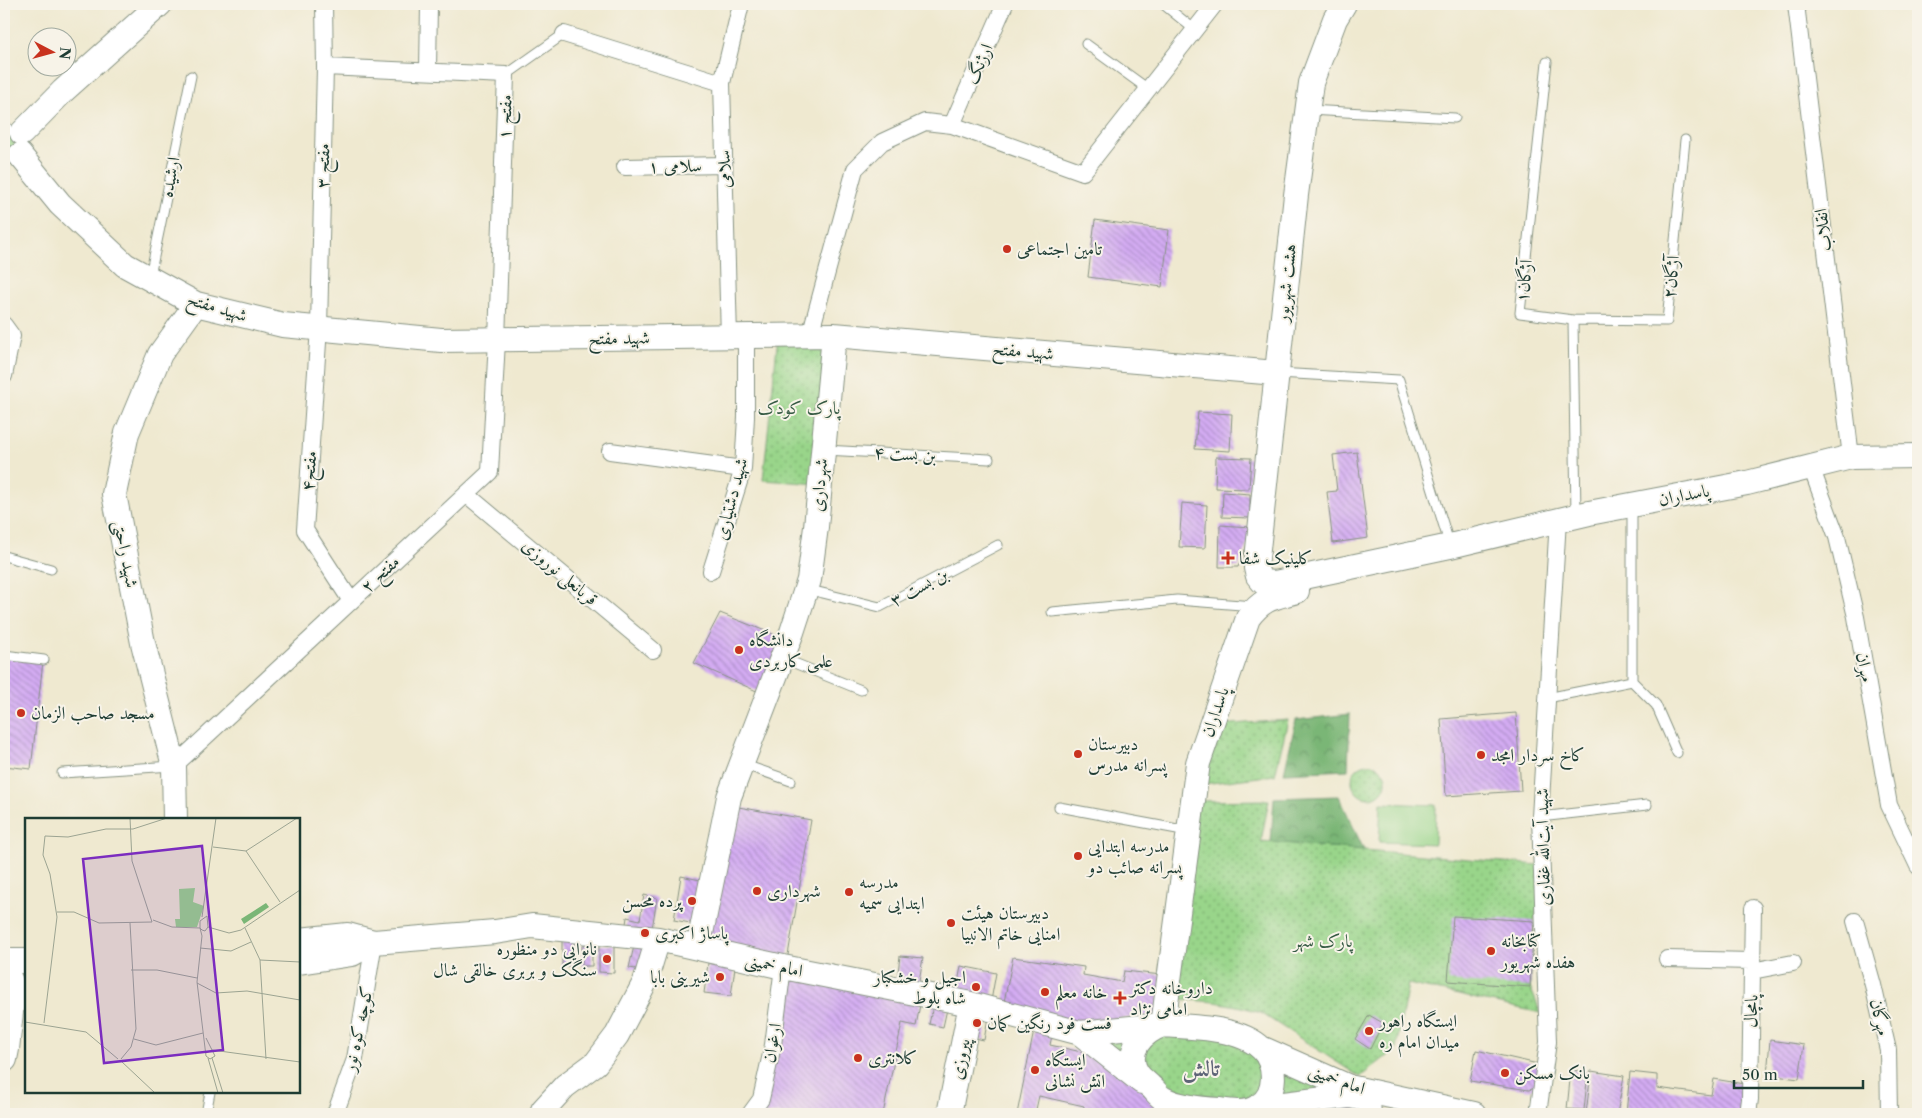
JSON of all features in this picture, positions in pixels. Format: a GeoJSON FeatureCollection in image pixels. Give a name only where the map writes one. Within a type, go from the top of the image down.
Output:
{"type":"FeatureCollection","features":[{"type":"Feature","properties":{"kind":"main road"},"geometry":{"type":"LineString","coordinates":[[4,972],[12,988],[13,1000],[4,1058]]}},
{"type":"Feature","properties":{"kind":"street"},"geometry":{"type":"LineString","coordinates":[[10,139],[160,4]]}},
{"type":"Feature","properties":{"kind":"street","name":"مفتح ۳"},"geometry":{"type":"LineString","coordinates":[[319,328],[325,67],[324,4]]}},
{"type":"Feature","properties":{"kind":"street"},"geometry":{"type":"LineString","coordinates":[[428,71],[429,4]]}},
{"type":"Feature","properties":{"kind":"street","name":"سلامی"},"geometry":{"type":"LineString","coordinates":[[738,337],[724,165],[722,83],[741,4]]}},
{"type":"Feature","properties":{"kind":"street","name":"ارژنگ"},"geometry":{"type":"LineString","coordinates":[[952,125],[1005,4]]}},
{"type":"Feature","properties":{"kind":"street"},"geometry":{"type":"LineString","coordinates":[[810,335],[855,168],[882,142],[925,122],[952,125],[1083,172],[1216,4]]}},
{"type":"Feature","properties":{"kind":"street","name":"هشت شهریور"},"geometry":{"type":"LineString","coordinates":[[1256,568],[1296,195],[1311,83],[1335,20],[1344,4]]}},
{"type":"Feature","properties":{"kind":"street","name":"انقلاب"},"geometry":{"type":"LineString","coordinates":[[1796,4],[1851,457]]}},
{"type":"Feature","properties":{"kind":"street"},"geometry":{"type":"LineString","coordinates":[[564,34],[722,83]]}},
{"type":"Feature","properties":{"kind":"street","name":"مفتح ۱"},"geometry":{"type":"LineString","coordinates":[[325,67],[506,75],[497,340]]}},
{"type":"Feature","properties":{"kind":"street","name":"شهید مفتح"},"geometry":{"type":"LineString","coordinates":[[10,139],[60,204],[125,265],[196,304],[283,325],[441,340],[834,335],[1276,373]]}},
{"type":"Feature","properties":{"kind":"street","name":"سلامی ۱"},"geometry":{"type":"LineString","coordinates":[[625,167],[724,165]]}},
{"type":"Feature","properties":{"kind":"street","name":"شهید راحتی"},"geometry":{"type":"LineString","coordinates":[[175,818],[174,766],[143,644],[114,494],[127,432],[160,354],[196,304]]}},
{"type":"Feature","properties":{"kind":"street"},"geometry":{"type":"LineString","coordinates":[[4,325],[12,336],[4,376]]}},
{"type":"Feature","properties":{"kind":"street","name":"مفتح۴"},"geometry":{"type":"LineString","coordinates":[[319,328],[306,530],[351,601]]}},
{"type":"Feature","properties":{"kind":"street","name":"شهرداری"},"geometry":{"type":"LineString","coordinates":[[698,948],[729,797],[809,580],[834,335]]}},
{"type":"Feature","properties":{"kind":"street","name":"شهید دشتیاری"},"geometry":{"type":"LineString","coordinates":[[712,572],[743,469],[746,417],[738,337]]}},
{"type":"Feature","properties":{"kind":"street","name":"مفتح ۲"},"geometry":{"type":"LineString","coordinates":[[174,766],[490,472],[497,340]]}},
{"type":"Feature","properties":{"kind":"street"},"geometry":{"type":"LineString","coordinates":[[610,451],[743,469]]}},
{"type":"Feature","properties":{"kind":"street","name":"پاسداران"},"geometry":{"type":"LineString","coordinates":[[1256,568],[1258,576],[1263,582],[1275,583],[1450,546],[1567,518],[1747,483],[1851,457],[1918,456]]}},
{"type":"Feature","properties":{"kind":"street","name":"مهران"},"geometry":{"type":"LineString","coordinates":[[1811,467],[1837,537],[1856,617],[1889,805],[1918,866]]}},
{"type":"Feature","properties":{"kind":"street","name":"قربانعلی نوروزی"},"geometry":{"type":"LineString","coordinates":[[466,494],[654,650]]}},
{"type":"Feature","properties":{"kind":"street","name":"شهید آیت‌الله غفاری"},"geometry":{"type":"LineString","coordinates":[[1538,1114],[1548,1042],[1540,817],[1547,698],[1567,518]]}},
{"type":"Feature","properties":{"kind":"street","name":"پاسداران"},"geometry":{"type":"LineString","coordinates":[[1163,1025],[1198,763],[1248,618],[1257,606],[1265,600],[1450,546]]}},
{"type":"Feature","properties":{"kind":"street","name":"پامچال"},"geometry":{"type":"LineString","coordinates":[[1748,1114],[1750,1099],[1753,908]]}},
{"type":"Feature","properties":{"kind":"street","name":"مهرگان"},"geometry":{"type":"LineString","coordinates":[[1855,921],[1873,985],[1888,1050],[1890,1114]]}},
{"type":"Feature","properties":{"kind":"street","name":"امام خمینی"},"geometry":{"type":"LineString","coordinates":[[300,940],[348,935],[374,942],[495,932],[532,926],[658,939],[783,967],[971,1004],[1080,1034],[1163,1025]]}},
{"type":"Feature","properties":{"kind":"street"},"geometry":{"type":"LineString","coordinates":[[542,1114],[543,1110],[565,1086],[596,1063],[617,1035],[644,982],[658,939]]}},
{"type":"Feature","properties":{"kind":"street","name":"امام خمینی"},"geometry":{"type":"LineString","coordinates":[[300,962],[352,954],[374,942]]}},
{"type":"Feature","properties":{"kind":"street","name":"کوچه کوه نور"},"geometry":{"type":"LineString","coordinates":[[334,1114],[355,1059],[374,942]]}},
{"type":"Feature","properties":{"kind":"street"},"geometry":{"type":"LineString","coordinates":[[1667,959],[1752,966],[1793,963]]}},
{"type":"Feature","properties":{"kind":"street"},"geometry":{"type":"LineString","coordinates":[[4,961],[25,961]]}},
{"type":"Feature","properties":{"kind":"street","name":"ارغوان"},"geometry":{"type":"LineString","coordinates":[[750,1114],[761,1099],[774,1045],[783,967]]}},
{"type":"Feature","properties":{"kind":"street","name":"پیروزی"},"geometry":{"type":"LineString","coordinates":[[949,1114],[971,1004]]}},
{"type":"Feature","properties":{"kind":"street"},"geometry":{"type":"LineString","coordinates":[[1163,1025],[1200,1028],[1228,1033],[1246,1039],[1261,1048],[1269,1058],[1273,1068],[1273,1078],[1266,1098],[1258,1107],[1243,1112],[1163,1105],[1138,1075],[1133,1065],[1133,1053],[1137,1042],[1148,1031],[1163,1025]]}},
{"type":"Feature","properties":{"kind":"street","name":"امام خمینی"},"geometry":{"type":"LineString","coordinates":[[1080,1034],[1163,1105]]}},
{"type":"Feature","properties":{"kind":"street","name":"امام خمینی"},"geometry":{"type":"LineString","coordinates":[[1261,1048],[1349,1086],[1474,1114]]}},
{"type":"Feature","properties":{"kind":"street","name":"امام خمینی"},"geometry":{"type":"LineString","coordinates":[[1258,1107],[1350,1096],[1372,1108],[1438,1114]]}},
{"type":"Feature","properties":{"kind":"lane"},"geometry":{"type":"LineString","coordinates":[[1164,4],[1195,30]]}},
{"type":"Feature","properties":{"kind":"lane"},"geometry":{"type":"LineString","coordinates":[[506,75],[564,34]]}},
{"type":"Feature","properties":{"kind":"lane"},"geometry":{"type":"LineString","coordinates":[[1086,44],[1148,89]]}},
{"type":"Feature","properties":{"kind":"lane","name":"۱آژگان"},"geometry":{"type":"LineString","coordinates":[[1547,62],[1520,313],[1573,320]]}},
{"type":"Feature","properties":{"kind":"lane","name":"ارشیده"},"geometry":{"type":"LineString","coordinates":[[150,279],[191,76]]}},
{"type":"Feature","properties":{"kind":"lane"},"geometry":{"type":"LineString","coordinates":[[1307,110],[1456,118]]}},
{"type":"Feature","properties":{"kind":"lane","name":"۲آژگان"},"geometry":{"type":"LineString","coordinates":[[1573,320],[1667,321],[1685,140]]}},
{"type":"Feature","properties":{"kind":"lane"},"geometry":{"type":"LineString","coordinates":[[1567,518],[1573,320]]}},
{"type":"Feature","properties":{"kind":"lane"},"geometry":{"type":"LineString","coordinates":[[1276,373],[1399,380],[1450,546]]}},
{"type":"Feature","properties":{"kind":"lane","name":"بن بست ۴"},"geometry":{"type":"LineString","coordinates":[[822,450],[989,458]]}},
{"type":"Feature","properties":{"kind":"lane"},"geometry":{"type":"LineString","coordinates":[[1632,505],[1632,681],[1656,705],[1676,753]]}},
{"type":"Feature","properties":{"kind":"lane","name":"بن بست ۳"},"geometry":{"type":"LineString","coordinates":[[806,589],[880,607],[998,545]]}},
{"type":"Feature","properties":{"kind":"lane"},"geometry":{"type":"LineString","coordinates":[[4,556],[50,569]]}},
{"type":"Feature","properties":{"kind":"lane"},"geometry":{"type":"LineString","coordinates":[[1052,612],[1177,600],[1257,606]]}},
{"type":"Feature","properties":{"kind":"lane"},"geometry":{"type":"LineString","coordinates":[[4,655],[44,660]]}},
{"type":"Feature","properties":{"kind":"lane"},"geometry":{"type":"LineString","coordinates":[[781,658],[861,690]]}},
{"type":"Feature","properties":{"kind":"lane"},"geometry":{"type":"LineString","coordinates":[[1547,698],[1632,681]]}},
{"type":"Feature","properties":{"kind":"lane"},"geometry":{"type":"LineString","coordinates":[[742,764],[792,781]]}},
{"type":"Feature","properties":{"kind":"lane"},"geometry":{"type":"LineString","coordinates":[[62,773],[174,766]]}},
{"type":"Feature","properties":{"kind":"lane"},"geometry":{"type":"LineString","coordinates":[[1540,817],[1647,805]]}},
{"type":"Feature","properties":{"kind":"lane"},"geometry":{"type":"LineString","coordinates":[[1059,807],[1188,831]]}},
{"type":"Feature","properties":{"kind":"lane"},"geometry":{"type":"LineString","coordinates":[[206,1114],[210,1093]]}},
{"type":"Feature","properties":{"kind":"green space"},"geometry":{"type":"Polygon","coordinates":[[[9,131],[23,138],[12,156],[4,153],[4,134],[9,131]]]}},
{"type":"Feature","properties":{"kind":"green space","name":"پارک کودک"},"geometry":{"type":"Polygon","coordinates":[[[834,335],[819,484],[763,480],[778,336],[834,335]]]}},
{"type":"Feature","properties":{"kind":"green space"},"geometry":{"type":"Polygon","coordinates":[[[1350,714],[1348,770],[1284,773],[1296,720],[1350,714]]]}},
{"type":"Feature","properties":{"kind":"green space"},"geometry":{"type":"Polygon","coordinates":[[[1288,720],[1275,775],[1195,785],[1219,725],[1288,720]]]}},
{"type":"Feature","properties":{"kind":"green space"},"geometry":{"type":"Polygon","coordinates":[[[1369,764],[1376,765],[1381,769],[1385,774],[1385,788],[1381,793],[1376,797],[1369,798],[1362,797],[1357,793],[1353,788],[1352,781],[1353,774],[1357,769],[1362,765],[1369,764]]]}},
{"type":"Feature","properties":{"kind":"green space"},"geometry":{"type":"Polygon","coordinates":[[[1339,796],[1364,850],[1271,842],[1274,798],[1339,796]]]}},
{"type":"Feature","properties":{"kind":"green space","name":"پارک شهر"},"geometry":{"type":"Polygon","coordinates":[[[1269,800],[1261,841],[1550,866],[1534,921],[1530,987],[1541,1013],[1408,984],[1396,1049],[1360,1077],[1261,1013],[1215,1002],[1177,999],[1193,801],[1269,800]]]}},
{"type":"Feature","properties":{"kind":"green space"},"geometry":{"type":"Polygon","coordinates":[[[1381,803],[1436,805],[1435,844],[1379,842],[1381,803]]]}},
{"type":"Feature","properties":{"kind":"green space"},"geometry":{"type":"Polygon","coordinates":[[[1200,1028],[1349,1096],[1192,1107],[1081,1034],[1200,1028]]]}},
{"type":"Feature","properties":{"kind":"building"},"geometry":{"type":"Polygon","coordinates":[[[1095,220],[1169,230],[1162,287],[1088,277],[1095,220]]]}},
{"type":"Feature","properties":{"kind":"building"},"geometry":{"type":"Polygon","coordinates":[[[1198,412],[1232,414],[1230,451],[1195,449],[1198,412]]]}},
{"type":"Feature","properties":{"kind":"building"},"geometry":{"type":"Polygon","coordinates":[[[1357,452],[1368,538],[1333,543],[1327,492],[1337,491],[1333,455],[1357,452]]]}},
{"type":"Feature","properties":{"kind":"building"},"geometry":{"type":"Polygon","coordinates":[[[1216,457],[1251,458],[1249,489],[1215,488],[1216,457]]]}},
{"type":"Feature","properties":{"kind":"building"},"geometry":{"type":"Polygon","coordinates":[[[1223,492],[1250,494],[1250,518],[1222,517],[1223,492]]]}},
{"type":"Feature","properties":{"kind":"building"},"geometry":{"type":"Polygon","coordinates":[[[1182,503],[1207,505],[1205,548],[1179,547],[1182,503]]]}},
{"type":"Feature","properties":{"kind":"building"},"geometry":{"type":"Polygon","coordinates":[[[1220,525],[1250,527],[1249,540],[1238,567],[1219,567],[1220,525]]]}},
{"type":"Feature","properties":{"kind":"building","name":"دانشگاه علمی کاربردی"},"geometry":{"type":"Polygon","coordinates":[[[720,613],[783,638],[761,693],[694,663],[720,613]]]}},
{"type":"Feature","properties":{"kind":"building","name":"مسجد صاحب الزمان"},"geometry":{"type":"Polygon","coordinates":[[[4,656],[43,661],[31,769],[4,766],[4,656]]]}},
{"type":"Feature","properties":{"kind":"building","name":"کاخ سردار امجد"},"geometry":{"type":"Polygon","coordinates":[[[1516,713],[1521,791],[1446,796],[1441,719],[1516,713]]]}},
{"type":"Feature","properties":{"kind":"building","name":"شهرداری"},"geometry":{"type":"Polygon","coordinates":[[[733,806],[811,820],[787,961],[703,948],[733,806]]]}},
{"type":"Feature","properties":{"kind":"building","name":"پرده محسن"},"geometry":{"type":"Polygon","coordinates":[[[681,876],[710,882],[701,925],[674,920],[681,876]]]}},
{"type":"Feature","properties":{"kind":"building"},"geometry":{"type":"Polygon","coordinates":[[[644,895],[657,898],[643,970],[629,968],[634,946],[623,945],[627,917],[640,920],[644,895]]]}},
{"type":"Feature","properties":{"kind":"building","name":"کتابخانه هفده شهریور"},"geometry":{"type":"Polygon","coordinates":[[[1453,916],[1534,921],[1530,987],[1448,981],[1453,916]]]}},
{"type":"Feature","properties":{"kind":"building"},"geometry":{"type":"Polygon","coordinates":[[[562,926],[574,926],[574,966],[562,966],[562,926]]]}},
{"type":"Feature","properties":{"kind":"building"},"geometry":{"type":"Polygon","coordinates":[[[582,945],[592,945],[592,966],[582,966],[582,945]]]}},
{"type":"Feature","properties":{"kind":"building","name":"نانوایی دو منظوره سنگک و بربری خالقی شال"},"geometry":{"type":"Polygon","coordinates":[[[599,945],[614,945],[614,973],[599,972],[599,945]]]}},
{"type":"Feature","properties":{"kind":"building","name":"شیرینی بابا"},"geometry":{"type":"Polygon","coordinates":[[[709,956],[736,960],[731,996],[704,993],[709,956]]]}},
{"type":"Feature","properties":{"kind":"building"},"geometry":{"type":"Polygon","coordinates":[[[900,956],[923,958],[917,993],[922,994],[916,1026],[902,1023],[883,1114],[756,1114],[785,973],[896,989],[900,956]]]}},
{"type":"Feature","properties":{"kind":"building"},"geometry":{"type":"Polygon","coordinates":[[[1013,957],[1084,967],[1083,975],[1122,982],[1124,971],[1162,975],[1157,1015],[1054,1026],[1050,1045],[1095,1055],[1164,1100],[1158,1114],[1083,1114],[1084,1106],[1039,1096],[1035,1114],[1017,1114],[1036,1021],[1002,1012],[1013,957]]]}},
{"type":"Feature","properties":{"kind":"building"},"geometry":{"type":"Polygon","coordinates":[[[961,966],[996,973],[984,1040],[965,1036],[955,1000],[961,966]]]}},
{"type":"Feature","properties":{"kind":"building"},"geometry":{"type":"Polygon","coordinates":[[[935,997],[949,1000],[943,1027],[929,1024],[935,997]]]}},
{"type":"Feature","properties":{"kind":"building","name":"ایستگاه راهور میدان امام ره"},"geometry":{"type":"Polygon","coordinates":[[[1369,1015],[1383,1023],[1370,1049],[1355,1039],[1369,1015]]]}},
{"type":"Feature","properties":{"kind":"building"},"geometry":{"type":"Polygon","coordinates":[[[1770,1040],[1804,1045],[1799,1079],[1767,1075],[1770,1040]]]}},
{"type":"Feature","properties":{"kind":"building","name":"بانک مسکن"},"geometry":{"type":"Polygon","coordinates":[[[1476,1050],[1538,1064],[1538,1087],[1529,1090],[1470,1081],[1476,1050]]]}},
{"type":"Feature","properties":{"kind":"building"},"geometry":{"type":"Polygon","coordinates":[[[1571,1070],[1588,1072],[1584,1110],[1567,1109],[1571,1070]]]}},
{"type":"Feature","properties":{"kind":"building"},"geometry":{"type":"Polygon","coordinates":[[[1591,1071],[1624,1076],[1617,1114],[1586,1114],[1591,1071]]]}},
{"type":"Feature","properties":{"kind":"building"},"geometry":{"type":"Polygon","coordinates":[[[1630,1072],[1657,1075],[1657,1088],[1711,1095],[1714,1079],[1750,1085],[1746,1114],[1626,1114],[1630,1072]]]}},
{"type":"Feature","properties":{"kind":"building"},"geometry":{"type":"Polygon","coordinates":[[[1166,1101],[1358,1106],[1359,1114],[1161,1114],[1166,1101]]]}},
{"type":"Feature","properties":{"kind":"place","name":"تامین اجتماعی"},"geometry":{"type":"Point","coordinates":[1007,249]}},
{"type":"Feature","properties":{"kind":"place","name":"کلینیک شفا"},"geometry":{"type":"Point","coordinates":[1228,558]}},
{"type":"Feature","properties":{"kind":"place","name":"دانشگاه علمی کاربردی"},"geometry":{"type":"Point","coordinates":[739,650]}},
{"type":"Feature","properties":{"kind":"place","name":"مسجد صاحب الزمان"},"geometry":{"type":"Point","coordinates":[21,713]}},
{"type":"Feature","properties":{"kind":"place","name":"دبیرستان پسرانه مدرس"},"geometry":{"type":"Point","coordinates":[1078,754]}},
{"type":"Feature","properties":{"kind":"place","name":"کاخ سردار امجد"},"geometry":{"type":"Point","coordinates":[1481,755]}},
{"type":"Feature","properties":{"kind":"place","name":"مدرسه ابتدایی پسرانه صائب دو"},"geometry":{"type":"Point","coordinates":[1078,856]}},
{"type":"Feature","properties":{"kind":"place","name":"شهرداری"},"geometry":{"type":"Point","coordinates":[757,891]}},
{"type":"Feature","properties":{"kind":"place","name":"مدرسه ابتدایی سمیه"},"geometry":{"type":"Point","coordinates":[849,892]}},
{"type":"Feature","properties":{"kind":"place","name":"پرده محسن"},"geometry":{"type":"Point","coordinates":[692,901]}},
{"type":"Feature","properties":{"kind":"place","name":"دبیرستان هیئت امنایی خاتم الانبیا"},"geometry":{"type":"Point","coordinates":[951,923]}},
{"type":"Feature","properties":{"kind":"place","name":"پاساژ اکبری"},"geometry":{"type":"Point","coordinates":[645,933]}},
{"type":"Feature","properties":{"kind":"place","name":"کتابخانه هفده شهریور"},"geometry":{"type":"Point","coordinates":[1491,951]}},
{"type":"Feature","properties":{"kind":"place","name":"نانوایی دو منظوره سنگک و بربری خالقی شال"},"geometry":{"type":"Point","coordinates":[607,959]}},
{"type":"Feature","properties":{"kind":"place","name":"شیرینی بابا"},"geometry":{"type":"Point","coordinates":[720,977]}},
{"type":"Feature","properties":{"kind":"place","name":"اجیل و خشکبار شاه بلوط"},"geometry":{"type":"Point","coordinates":[976,987]}},
{"type":"Feature","properties":{"kind":"place","name":"خانه معلم"},"geometry":{"type":"Point","coordinates":[1045,992]}},
{"type":"Feature","properties":{"kind":"place","name":"داروخانه دکتر امامی نژاد"},"geometry":{"type":"Point","coordinates":[1120,998]}},
{"type":"Feature","properties":{"kind":"place","name":"فست فود رنگین کمان"},"geometry":{"type":"Point","coordinates":[977,1023]}},
{"type":"Feature","properties":{"kind":"place","name":"ایستگاه راهور میدان امام ره"},"geometry":{"type":"Point","coordinates":[1369,1031]}},
{"type":"Feature","properties":{"kind":"place","name":"کلانتری"},"geometry":{"type":"Point","coordinates":[858,1058]}},
{"type":"Feature","properties":{"kind":"place","name":"ایستگاه اتش نشانی"},"geometry":{"type":"Point","coordinates":[1035,1070]}},
{"type":"Feature","properties":{"kind":"place","name":"بانک مسکن"},"geometry":{"type":"Point","coordinates":[1505,1073]}},
{"type":"Feature","properties":{"kind":"district","name":"تالش"},"geometry":{"type":"Point","coordinates":[1201,1068]}}]}
